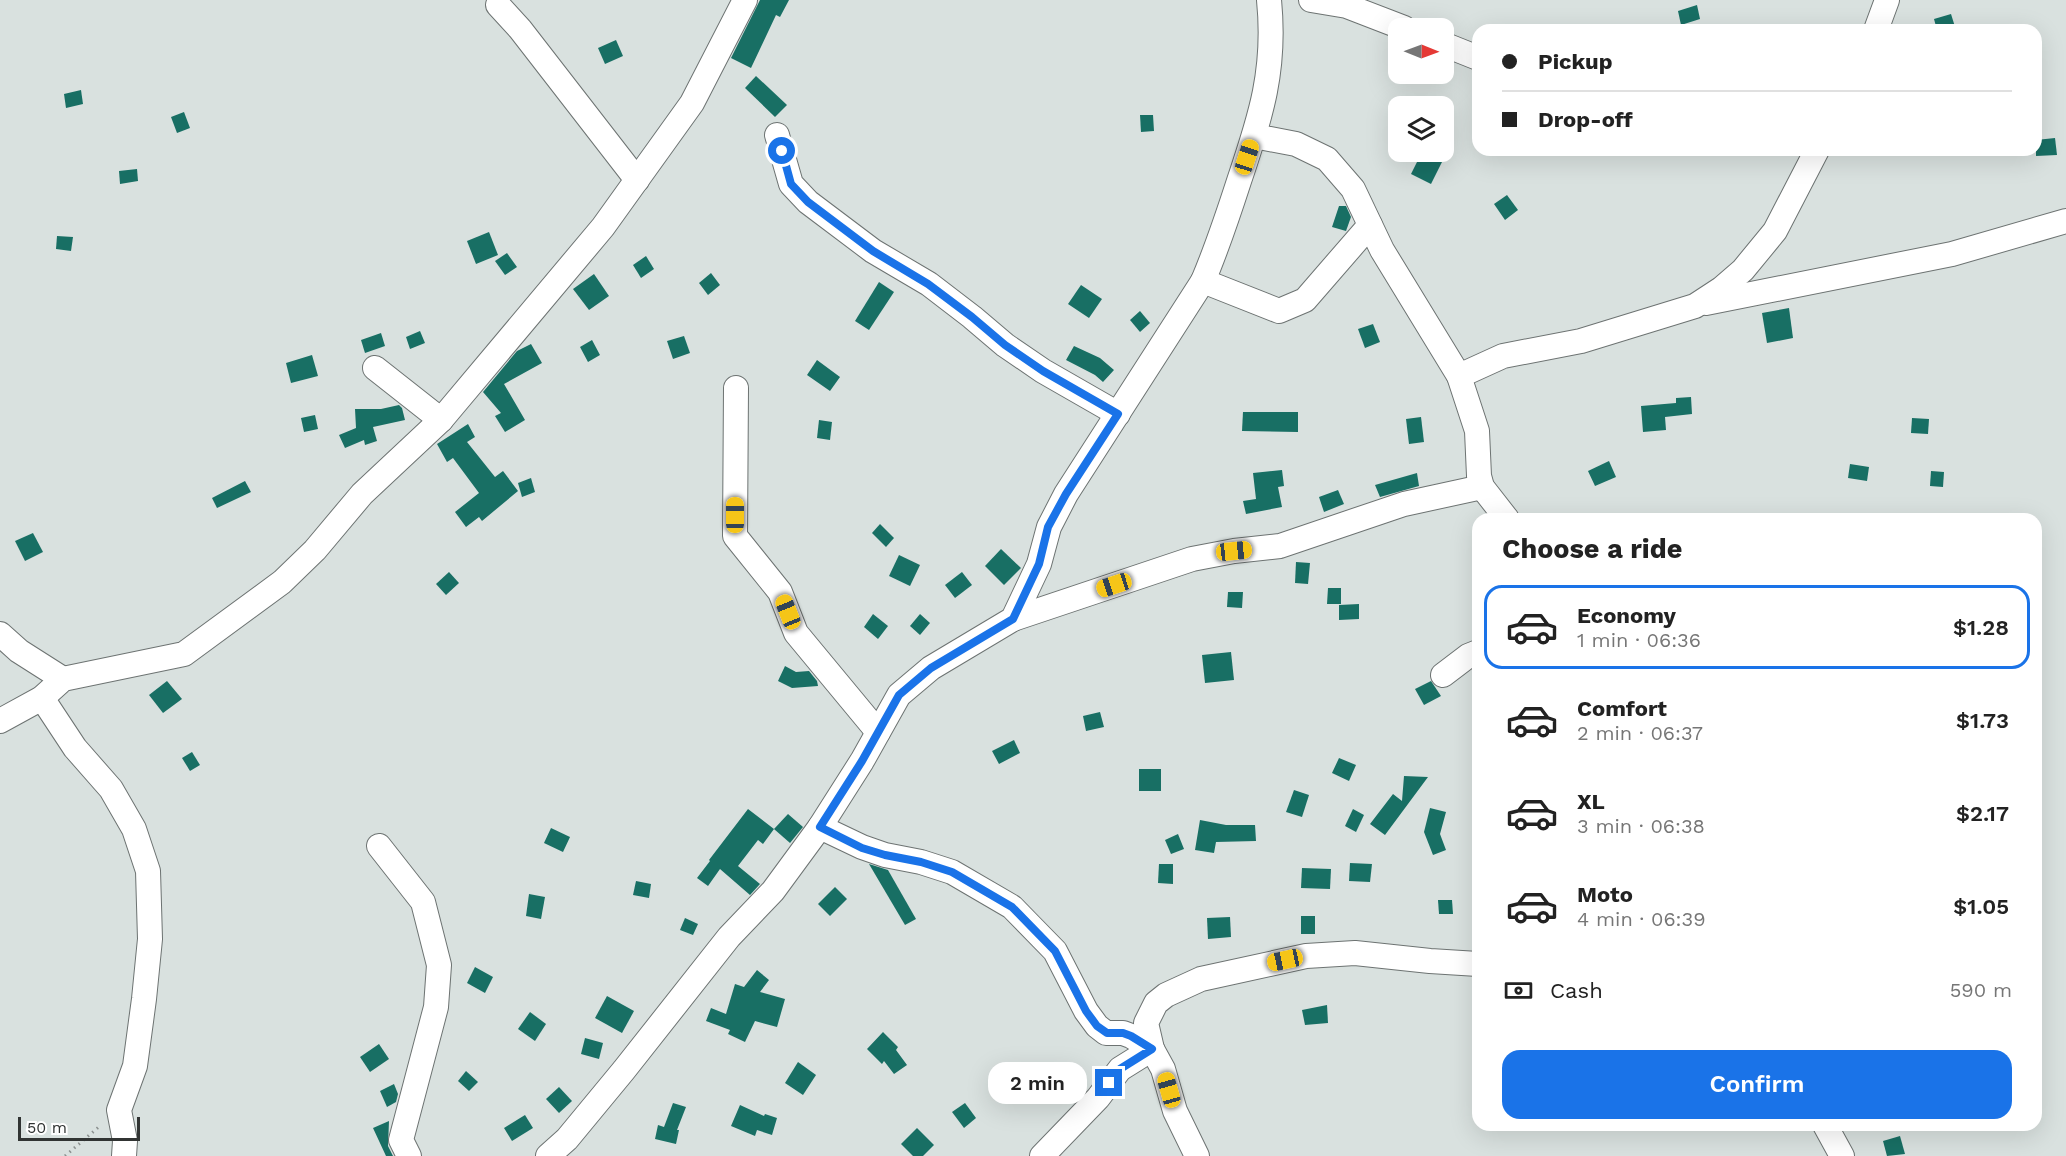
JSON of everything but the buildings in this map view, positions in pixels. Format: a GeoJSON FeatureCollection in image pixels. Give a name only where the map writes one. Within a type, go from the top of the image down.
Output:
{"type":"FeatureCollection","features":[{"type":"Feature","properties":{"kind":"street"},"geometry":{"type":"LineString","coordinates":[[0,721],[42,698],[63,679],[184,654],[282,582],[315,550],[362,495],[441,420],[603,227],[692,103],[745,0]]}},
{"type":"Feature","properties":{"kind":"street"},"geometry":{"type":"LineString","coordinates":[[1013,619],[1039,564],[1048,527],[1066,494],[1203,281],[1215,253],[1254,136],[1266,92],[1271,56],[1269,0]]}},
{"type":"Feature","properties":{"kind":"street"},"geometry":{"type":"LineString","coordinates":[[1311,0],[1347,6],[1388,22]]}},
{"type":"Feature","properties":{"kind":"street"},"geometry":{"type":"LineString","coordinates":[[1878,24],[1887,0]]}},
{"type":"Feature","properties":{"kind":"street"},"geometry":{"type":"LineString","coordinates":[[498,5],[520,29],[637,180]]}},
{"type":"Feature","properties":{"kind":"street"},"geometry":{"type":"LineString","coordinates":[[1454,48],[1472,56]]}},
{"type":"Feature","properties":{"kind":"street"},"geometry":{"type":"LineString","coordinates":[[777,135],[791,184],[808,202],[873,251],[928,284],[1005,345],[1043,371],[1118,414]]}},
{"type":"Feature","properties":{"kind":"street"},"geometry":{"type":"LineString","coordinates":[[1254,136],[1296,144],[1327,159],[1353,189],[1382,250],[1459,376],[1477,431],[1479,476],[1482,487],[1502,513]]}},
{"type":"Feature","properties":{"kind":"street"},"geometry":{"type":"LineString","coordinates":[[1695,306],[1721,289],[1743,270],[1775,231],[1813,156]]}},
{"type":"Feature","properties":{"kind":"street"},"geometry":{"type":"LineString","coordinates":[[1459,376],[1503,356],[1581,341],[1695,306],[1952,254],[2066,221]]}},
{"type":"Feature","properties":{"kind":"street"},"geometry":{"type":"LineString","coordinates":[[1203,281],[1279,311],[1305,300],[1370,225]]}},
{"type":"Feature","properties":{"kind":"street"},"geometry":{"type":"LineString","coordinates":[[375,368],[441,420]]}},
{"type":"Feature","properties":{"kind":"street"},"geometry":{"type":"LineString","coordinates":[[736,388],[735,537],[780,592],[796,633],[878,732]]}},
{"type":"Feature","properties":{"kind":"street"},"geometry":{"type":"LineString","coordinates":[[548,1156],[567,1139],[729,937],[773,891],[820,827],[899,695],[931,668],[1013,619],[1192,559],[1280,546],[1404,504],[1482,487]]}},
{"type":"Feature","properties":{"kind":"street"},"geometry":{"type":"LineString","coordinates":[[0,634],[19,651],[63,679]]}},
{"type":"Feature","properties":{"kind":"street"},"geometry":{"type":"LineString","coordinates":[[1443,675],[1472,654]]}},
{"type":"Feature","properties":{"kind":"street"},"geometry":{"type":"LineString","coordinates":[[42,698],[75,748],[111,789],[134,829],[148,871],[150,939],[144,999],[135,1066],[118,1110],[125,1141],[124,1156]]}},
{"type":"Feature","properties":{"kind":"street"},"geometry":{"type":"LineString","coordinates":[[820,827],[862,848],[952,872],[1012,907],[1055,951],[1086,1011],[1097,1026],[1107,1033],[1123,1033],[1131,1036],[1152,1049]]}},
{"type":"Feature","properties":{"kind":"street"},"geometry":{"type":"LineString","coordinates":[[379,846],[423,902],[440,965],[436,1007],[401,1140],[409,1156]]}},
{"type":"Feature","properties":{"kind":"street"},"geometry":{"type":"LineString","coordinates":[[1197,1156],[1175,1111],[1163,1069],[1152,1049],[1146,1023],[1156,1003],[1166,994],[1201,979],[1306,956],[1355,953],[1430,962],[1472,964]]}},
{"type":"Feature","properties":{"kind":"street"},"geometry":{"type":"LineString","coordinates":[[1042,1156],[1098,1098],[1120,1069],[1152,1049]]}},
{"type":"Feature","properties":{"kind":"street"},"geometry":{"type":"LineString","coordinates":[[1828,1131],[1842,1156]]}},
{"type":"Feature","properties":{"kind":"path"},"geometry":{"type":"LineString","coordinates":[[65,1156],[118,1110]]}},
{"type":"Feature","properties":{"kind":"route"},"geometry":{"type":"LineString","coordinates":[[782,151],[791,184],[808,202],[873,251],[928,284],[1005,345],[1043,371],[1118,414],[1066,494],[1048,527],[1039,564],[1013,619],[931,668],[899,695],[862,761],[820,827],[862,848],[952,872],[1012,907],[1055,951],[1086,1011],[1097,1026],[1107,1033],[1123,1033],[1131,1036],[1152,1049],[1120,1069],[1109,1083]]}}]}
